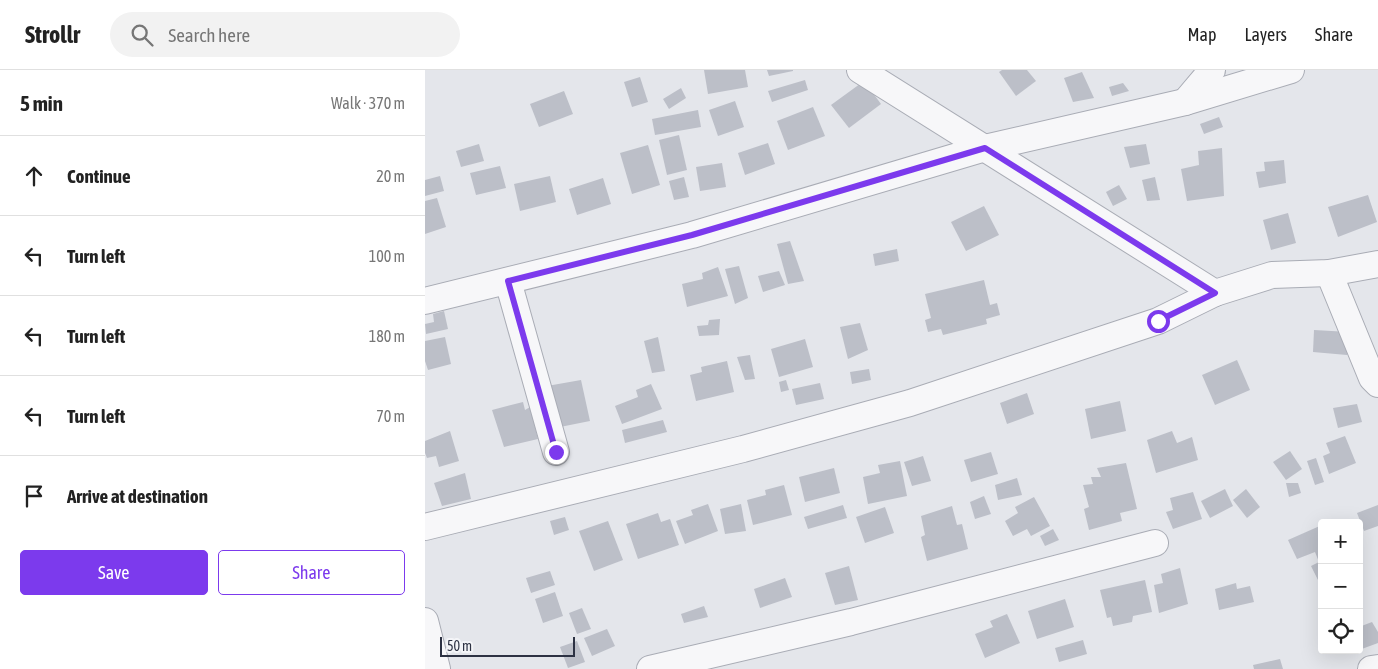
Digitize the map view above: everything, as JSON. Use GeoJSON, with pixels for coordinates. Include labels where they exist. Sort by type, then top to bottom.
{"type":"FeatureCollection","features":[{"type":"Feature","properties":{"kind":"street"},"geometry":{"type":"LineString","coordinates":[[860,70],[1215,293]]}},
{"type":"Feature","properties":{"kind":"street"},"geometry":{"type":"LineString","coordinates":[[1185,102],[1212,70]]}},
{"type":"Feature","properties":{"kind":"street"},"geometry":{"type":"LineString","coordinates":[[425,301],[692,235],[985,148],[1185,102],[1291,70]]}},
{"type":"Feature","properties":{"kind":"street"},"geometry":{"type":"LineString","coordinates":[[425,527],[743,449],[910,403],[1158,321],[1215,293],[1272,276],[1329,273],[1378,264]]}},
{"type":"Feature","properties":{"kind":"street"},"geometry":{"type":"LineString","coordinates":[[1329,273],[1372,378],[1378,384]]}},
{"type":"Feature","properties":{"kind":"street"},"geometry":{"type":"LineString","coordinates":[[508,281],[556,452]]}},
{"type":"Feature","properties":{"kind":"street"},"geometry":{"type":"LineString","coordinates":[[650,669],[851,622],[1155,543]]}},
{"type":"Feature","properties":{"kind":"street"},"geometry":{"type":"LineString","coordinates":[[425,621],[437,669]]}},
{"type":"Feature","properties":{"kind":"street"},"geometry":{"type":"LineString","coordinates":[[1371,669],[1378,668]]}},
{"type":"Feature","properties":{"kind":"building"},"geometry":{"type":"Polygon","coordinates":[[[704,70],[745,70],[748,87],[708,94],[704,70]]]}},
{"type":"Feature","properties":{"kind":"building"},"geometry":{"type":"Polygon","coordinates":[[[767,70],[793,70],[793,71],[769,76],[767,70]]]}},
{"type":"Feature","properties":{"kind":"building"},"geometry":{"type":"Polygon","coordinates":[[[1002,70],[1027,70],[1036,81],[1016,96],[999,72],[1002,70]]]}},
{"type":"Feature","properties":{"kind":"building"},"geometry":{"type":"Polygon","coordinates":[[[1082,72],[1094,98],[1073,102],[1064,78],[1082,72]]]}},
{"type":"Feature","properties":{"kind":"building"},"geometry":{"type":"Polygon","coordinates":[[[640,77],[648,102],[632,107],[624,82],[640,77]]]}},
{"type":"Feature","properties":{"kind":"building"},"geometry":{"type":"Polygon","coordinates":[[[805,80],[808,90],[772,102],[768,91],[805,80]]]}},
{"type":"Feature","properties":{"kind":"building"},"geometry":{"type":"Polygon","coordinates":[[[864,81],[881,104],[849,128],[831,105],[864,81]]]}},
{"type":"Feature","properties":{"kind":"building"},"geometry":{"type":"Polygon","coordinates":[[[1123,83],[1129,91],[1112,96],[1109,87],[1123,83]]]}},
{"type":"Feature","properties":{"kind":"building"},"geometry":{"type":"Polygon","coordinates":[[[681,88],[686,98],[669,109],[663,99],[681,88]]]}},
{"type":"Feature","properties":{"kind":"building"},"geometry":{"type":"Polygon","coordinates":[[[564,91],[573,114],[539,127],[530,104],[564,91]]]}},
{"type":"Feature","properties":{"kind":"building"},"geometry":{"type":"Polygon","coordinates":[[[735,101],[744,127],[718,136],[709,110],[735,101]]]}},
{"type":"Feature","properties":{"kind":"building"},"geometry":{"type":"Polygon","coordinates":[[[813,107],[825,136],[788,150],[777,121],[813,107]]]}},
{"type":"Feature","properties":{"kind":"building"},"geometry":{"type":"Polygon","coordinates":[[[698,110],[701,127],[655,135],[652,119],[698,110]]]}},
{"type":"Feature","properties":{"kind":"building"},"geometry":{"type":"Polygon","coordinates":[[[1219,117],[1223,127],[1204,134],[1200,124],[1219,117]]]}},
{"type":"Feature","properties":{"kind":"building"},"geometry":{"type":"Polygon","coordinates":[[[679,135],[687,170],[667,175],[659,140],[679,135]]]}},
{"type":"Feature","properties":{"kind":"building"},"geometry":{"type":"Polygon","coordinates":[[[768,143],[775,164],[745,175],[738,153],[768,143]]]}},
{"type":"Feature","properties":{"kind":"building"},"geometry":{"type":"Polygon","coordinates":[[[479,144],[484,161],[461,167],[456,151],[479,144]]]}},
{"type":"Feature","properties":{"kind":"building"},"geometry":{"type":"Polygon","coordinates":[[[1146,144],[1150,164],[1130,168],[1124,147],[1146,144]]]}},
{"type":"Feature","properties":{"kind":"building"},"geometry":{"type":"Polygon","coordinates":[[[648,145],[660,185],[632,194],[620,153],[648,145]]]}},
{"type":"Feature","properties":{"kind":"building"},"geometry":{"type":"Polygon","coordinates":[[[1222,148],[1224,196],[1187,201],[1181,169],[1199,165],[1198,151],[1222,148]]]}},
{"type":"Feature","properties":{"kind":"building"},"geometry":{"type":"Polygon","coordinates":[[[1284,160],[1286,183],[1259,188],[1256,172],[1265,171],[1264,162],[1284,160]]]}},
{"type":"Feature","properties":{"kind":"building"},"geometry":{"type":"Polygon","coordinates":[[[722,163],[726,187],[700,191],[696,167],[722,163]]]}},
{"type":"Feature","properties":{"kind":"building"},"geometry":{"type":"Polygon","coordinates":[[[500,166],[506,188],[476,195],[470,173],[500,166]]]}},
{"type":"Feature","properties":{"kind":"building"},"geometry":{"type":"Polygon","coordinates":[[[440,176],[444,191],[425,196],[425,180],[440,176]]]}},
{"type":"Feature","properties":{"kind":"building"},"geometry":{"type":"Polygon","coordinates":[[[550,176],[556,202],[520,211],[514,184],[550,176]]]}},
{"type":"Feature","properties":{"kind":"building"},"geometry":{"type":"Polygon","coordinates":[[[684,177],[689,197],[674,200],[669,181],[684,177]]]}},
{"type":"Feature","properties":{"kind":"building"},"geometry":{"type":"Polygon","coordinates":[[[1155,177],[1160,200],[1147,201],[1142,180],[1155,177]]]}},
{"type":"Feature","properties":{"kind":"building"},"geometry":{"type":"Polygon","coordinates":[[[603,178],[611,204],[577,215],[569,189],[603,178]]]}},
{"type":"Feature","properties":{"kind":"building"},"geometry":{"type":"Polygon","coordinates":[[[1119,185],[1127,199],[1113,206],[1106,192],[1119,185]]]}},
{"type":"Feature","properties":{"kind":"building"},"geometry":{"type":"Polygon","coordinates":[[[1368,195],[1377,222],[1338,237],[1328,207],[1368,195]]]}},
{"type":"Feature","properties":{"kind":"building"},"geometry":{"type":"Polygon","coordinates":[[[437,198],[446,227],[425,234],[425,201],[437,198]]]}},
{"type":"Feature","properties":{"kind":"building"},"geometry":{"type":"Polygon","coordinates":[[[984,206],[999,235],[966,251],[951,222],[984,206]]]}},
{"type":"Feature","properties":{"kind":"building"},"geometry":{"type":"Polygon","coordinates":[[[1288,213],[1296,243],[1271,250],[1263,220],[1288,213]]]}},
{"type":"Feature","properties":{"kind":"building"},"geometry":{"type":"Polygon","coordinates":[[[790,241],[804,281],[788,284],[777,244],[790,241]]]}},
{"type":"Feature","properties":{"kind":"building"},"geometry":{"type":"Polygon","coordinates":[[[897,249],[899,261],[875,266],[873,254],[897,249]]]}},
{"type":"Feature","properties":{"kind":"building"},"geometry":{"type":"Polygon","coordinates":[[[739,266],[748,298],[735,304],[725,269],[739,266]]]}},
{"type":"Feature","properties":{"kind":"building"},"geometry":{"type":"Polygon","coordinates":[[[718,267],[728,296],[687,307],[682,284],[703,279],[702,273],[718,267]]]}},
{"type":"Feature","properties":{"kind":"building"},"geometry":{"type":"Polygon","coordinates":[[[779,271],[785,285],[763,292],[758,276],[779,271]]]}},
{"type":"Feature","properties":{"kind":"building"},"geometry":{"type":"Polygon","coordinates":[[[984,280],[990,305],[997,303],[1000,315],[986,319],[987,324],[943,335],[941,329],[928,332],[925,320],[931,318],[925,294],[984,280]]]}},
{"type":"Feature","properties":{"kind":"building"},"geometry":{"type":"Polygon","coordinates":[[[444,311],[448,329],[426,334],[425,324],[434,322],[433,314],[444,311]]]}},
{"type":"Feature","properties":{"kind":"building"},"geometry":{"type":"Polygon","coordinates":[[[720,319],[719,335],[699,336],[697,326],[708,325],[709,320],[720,319]]]}},
{"type":"Feature","properties":{"kind":"building"},"geometry":{"type":"Polygon","coordinates":[[[860,323],[868,350],[848,359],[840,327],[860,323]]]}},
{"type":"Feature","properties":{"kind":"building"},"geometry":{"type":"Polygon","coordinates":[[[1314,330],[1349,332],[1347,355],[1313,352],[1314,330]]]}},
{"type":"Feature","properties":{"kind":"building"},"geometry":{"type":"Polygon","coordinates":[[[445,337],[451,364],[428,370],[425,361],[425,341],[445,337]]]}},
{"type":"Feature","properties":{"kind":"building"},"geometry":{"type":"Polygon","coordinates":[[[658,337],[665,371],[652,373],[644,341],[658,337]]]}},
{"type":"Feature","properties":{"kind":"building"},"geometry":{"type":"Polygon","coordinates":[[[805,339],[813,367],[779,377],[771,349],[805,339]]]}},
{"type":"Feature","properties":{"kind":"building"},"geometry":{"type":"Polygon","coordinates":[[[750,355],[755,379],[745,380],[737,357],[750,355]]]}},
{"type":"Feature","properties":{"kind":"building"},"geometry":{"type":"Polygon","coordinates":[[[1237,360],[1250,390],[1215,405],[1202,375],[1237,360]]]}},
{"type":"Feature","properties":{"kind":"building"},"geometry":{"type":"Polygon","coordinates":[[[727,361],[734,392],[696,401],[690,375],[702,372],[701,367],[727,361]]]}},
{"type":"Feature","properties":{"kind":"building"},"geometry":{"type":"Polygon","coordinates":[[[869,369],[871,380],[852,384],[850,372],[869,369]]]}},
{"type":"Feature","properties":{"kind":"building"},"geometry":{"type":"Polygon","coordinates":[[[581,380],[590,421],[555,428],[547,386],[581,380]]]}},
{"type":"Feature","properties":{"kind":"building"},"geometry":{"type":"Polygon","coordinates":[[[786,380],[789,390],[781,392],[779,382],[786,380]]]}},
{"type":"Feature","properties":{"kind":"building"},"geometry":{"type":"Polygon","coordinates":[[[820,383],[824,399],[796,405],[792,389],[820,383]]]}},
{"type":"Feature","properties":{"kind":"building"},"geometry":{"type":"Polygon","coordinates":[[[651,384],[662,409],[622,424],[615,406],[638,397],[636,390],[651,384]]]}},
{"type":"Feature","properties":{"kind":"building"},"geometry":{"type":"Polygon","coordinates":[[[1027,393],[1034,414],[1007,424],[1000,403],[1027,393]]]}},
{"type":"Feature","properties":{"kind":"building"},"geometry":{"type":"Polygon","coordinates":[[[1120,401],[1126,431],[1091,439],[1085,409],[1120,401]]]}},
{"type":"Feature","properties":{"kind":"building"},"geometry":{"type":"Polygon","coordinates":[[[523,402],[525,410],[530,407],[538,439],[504,447],[492,410],[523,402]]]}},
{"type":"Feature","properties":{"kind":"building"},"geometry":{"type":"Polygon","coordinates":[[[1357,404],[1362,422],[1338,428],[1333,408],[1357,404]]]}},
{"type":"Feature","properties":{"kind":"building"},"geometry":{"type":"Polygon","coordinates":[[[663,420],[667,432],[625,443],[622,430],[663,420]]]}},
{"type":"Feature","properties":{"kind":"building"},"geometry":{"type":"Polygon","coordinates":[[[450,431],[459,461],[439,467],[436,456],[427,458],[425,441],[450,431]]]}},
{"type":"Feature","properties":{"kind":"building"},"geometry":{"type":"Polygon","coordinates":[[[1172,431],[1177,443],[1192,437],[1198,460],[1156,473],[1147,440],[1172,431]]]}},
{"type":"Feature","properties":{"kind":"building"},"geometry":{"type":"Polygon","coordinates":[[[1345,436],[1356,463],[1329,474],[1323,456],[1330,453],[1326,443],[1345,436]]]}},
{"type":"Feature","properties":{"kind":"building"},"geometry":{"type":"Polygon","coordinates":[[[1290,451],[1302,469],[1286,480],[1273,462],[1290,451]]]}},
{"type":"Feature","properties":{"kind":"building"},"geometry":{"type":"Polygon","coordinates":[[[991,452],[998,474],[971,482],[964,460],[991,452]]]}},
{"type":"Feature","properties":{"kind":"building"},"geometry":{"type":"Polygon","coordinates":[[[923,456],[931,481],[912,486],[904,462],[923,456]]]}},
{"type":"Feature","properties":{"kind":"building"},"geometry":{"type":"Polygon","coordinates":[[[1316,458],[1324,482],[1315,485],[1307,461],[1316,458]]]}},
{"type":"Feature","properties":{"kind":"building"},"geometry":{"type":"Polygon","coordinates":[[[900,461],[907,496],[868,504],[863,477],[880,473],[878,465],[900,461]]]}},
{"type":"Feature","properties":{"kind":"building"},"geometry":{"type":"Polygon","coordinates":[[[1126,463],[1137,509],[1120,513],[1122,521],[1089,530],[1084,509],[1089,507],[1083,485],[1093,484],[1091,477],[1101,477],[1097,468],[1126,463]]]}},
{"type":"Feature","properties":{"kind":"building"},"geometry":{"type":"Polygon","coordinates":[[[834,468],[840,493],[805,502],[799,477],[834,468]]]}},
{"type":"Feature","properties":{"kind":"building"},"geometry":{"type":"Polygon","coordinates":[[[465,473],[471,499],[442,506],[434,483],[465,473]]]}},
{"type":"Feature","properties":{"kind":"building"},"geometry":{"type":"Polygon","coordinates":[[[1017,478],[1022,495],[998,500],[995,485],[1017,478]]]}},
{"type":"Feature","properties":{"kind":"building"},"geometry":{"type":"Polygon","coordinates":[[[1286,483],[1298,483],[1301,493],[1289,497],[1286,483]]]}},
{"type":"Feature","properties":{"kind":"building"},"geometry":{"type":"Polygon","coordinates":[[[784,485],[792,515],[753,525],[747,500],[766,495],[765,490],[784,485]]]}},
{"type":"Feature","properties":{"kind":"building"},"geometry":{"type":"Polygon","coordinates":[[[1225,489],[1233,506],[1210,518],[1201,501],[1225,489]]]}},
{"type":"Feature","properties":{"kind":"building"},"geometry":{"type":"Polygon","coordinates":[[[1246,489],[1260,507],[1247,518],[1233,500],[1246,489]]]}},
{"type":"Feature","properties":{"kind":"building"},"geometry":{"type":"Polygon","coordinates":[[[1193,492],[1202,519],[1173,529],[1166,512],[1173,510],[1170,498],[1193,492]]]}},
{"type":"Feature","properties":{"kind":"building"},"geometry":{"type":"Polygon","coordinates":[[[984,496],[991,514],[975,519],[970,502],[984,496]]]}},
{"type":"Feature","properties":{"kind":"building"},"geometry":{"type":"Polygon","coordinates":[[[1034,497],[1050,526],[1031,536],[1027,529],[1013,536],[1005,521],[1018,513],[1015,507],[1034,497]]]}},
{"type":"Feature","properties":{"kind":"building"},"geometry":{"type":"Polygon","coordinates":[[[708,504],[718,531],[685,544],[676,521],[693,515],[691,510],[708,504]]]}},
{"type":"Feature","properties":{"kind":"building"},"geometry":{"type":"Polygon","coordinates":[[[741,504],[746,531],[725,534],[720,509],[741,504]]]}},
{"type":"Feature","properties":{"kind":"building"},"geometry":{"type":"Polygon","coordinates":[[[843,505],[847,518],[808,529],[804,517],[843,505]]]}},
{"type":"Feature","properties":{"kind":"building"},"geometry":{"type":"Polygon","coordinates":[[[1378,505],[1378,526],[1364,531],[1363,519],[1359,519],[1357,513],[1378,505]]]}},
{"type":"Feature","properties":{"kind":"building"},"geometry":{"type":"Polygon","coordinates":[[[952,506],[957,525],[962,524],[968,549],[927,561],[921,537],[925,535],[921,516],[952,506]]]}},
{"type":"Feature","properties":{"kind":"building"},"geometry":{"type":"Polygon","coordinates":[[[885,507],[894,533],[865,543],[856,517],[885,507]]]}},
{"type":"Feature","properties":{"kind":"building"},"geometry":{"type":"Polygon","coordinates":[[[658,513],[661,522],[670,519],[679,545],[638,559],[626,524],[658,513]]]}},
{"type":"Feature","properties":{"kind":"building"},"geometry":{"type":"Polygon","coordinates":[[[565,517],[569,530],[554,535],[550,521],[565,517]]]}},
{"type":"Feature","properties":{"kind":"building"},"geometry":{"type":"Polygon","coordinates":[[[608,521],[623,560],[594,571],[579,531],[608,521]]]}},
{"type":"Feature","properties":{"kind":"building"},"geometry":{"type":"Polygon","coordinates":[[[1318,527],[1318,560],[1315,552],[1297,559],[1288,540],[1318,527]]]}},
{"type":"Feature","properties":{"kind":"building"},"geometry":{"type":"Polygon","coordinates":[[[1053,529],[1059,540],[1045,546],[1040,536],[1053,529]]]}},
{"type":"Feature","properties":{"kind":"building"},"geometry":{"type":"Polygon","coordinates":[[[1318,562],[1318,580],[1311,566],[1318,562]]]}},
{"type":"Feature","properties":{"kind":"building"},"geometry":{"type":"Polygon","coordinates":[[[849,566],[858,600],[835,605],[825,573],[849,566]]]}},
{"type":"Feature","properties":{"kind":"building"},"geometry":{"type":"Polygon","coordinates":[[[1180,568],[1188,604],[1159,613],[1154,585],[1163,583],[1161,574],[1180,568]]]}},
{"type":"Feature","properties":{"kind":"building"},"geometry":{"type":"Polygon","coordinates":[[[550,571],[555,585],[531,593],[526,578],[550,571]]]}},
{"type":"Feature","properties":{"kind":"building"},"geometry":{"type":"Polygon","coordinates":[[[785,578],[792,597],[760,608],[754,589],[785,578]]]}},
{"type":"Feature","properties":{"kind":"building"},"geometry":{"type":"Polygon","coordinates":[[[1145,580],[1152,612],[1133,616],[1132,622],[1113,626],[1111,617],[1107,618],[1100,590],[1145,580]]]}},
{"type":"Feature","properties":{"kind":"building"},"geometry":{"type":"Polygon","coordinates":[[[1236,583],[1237,589],[1250,586],[1254,602],[1219,610],[1215,589],[1236,583]]]}},
{"type":"Feature","properties":{"kind":"building"},"geometry":{"type":"Polygon","coordinates":[[[555,592],[563,616],[543,623],[535,599],[555,592]]]}},
{"type":"Feature","properties":{"kind":"building"},"geometry":{"type":"Polygon","coordinates":[[[1065,599],[1074,627],[1037,639],[1028,611],[1065,599]]]}},
{"type":"Feature","properties":{"kind":"building"},"geometry":{"type":"Polygon","coordinates":[[[704,606],[708,617],[684,623],[681,614],[704,606]]]}},
{"type":"Feature","properties":{"kind":"building"},"geometry":{"type":"Polygon","coordinates":[[[582,608],[591,629],[577,634],[569,613],[582,608]]]}},
{"type":"Feature","properties":{"kind":"building"},"geometry":{"type":"Polygon","coordinates":[[[1007,614],[1020,643],[985,658],[975,634],[993,627],[990,621],[1007,614]]]}},
{"type":"Feature","properties":{"kind":"building"},"geometry":{"type":"Polygon","coordinates":[[[1372,622],[1378,632],[1378,643],[1363,649],[1363,625],[1372,622]]]}},
{"type":"Feature","properties":{"kind":"building"},"geometry":{"type":"Polygon","coordinates":[[[607,629],[615,646],[592,656],[584,638],[607,629]]]}},
{"type":"Feature","properties":{"kind":"building"},"geometry":{"type":"Polygon","coordinates":[[[1083,640],[1087,654],[1059,662],[1055,648],[1083,640]]]}},
{"type":"Feature","properties":{"kind":"building"},"geometry":{"type":"Polygon","coordinates":[[[577,641],[585,662],[568,668],[560,647],[577,641]]]}},
{"type":"Feature","properties":{"kind":"building"},"geometry":{"type":"Polygon","coordinates":[[[1280,659],[1283,669],[1254,669],[1253,665],[1280,659]]]}},
{"type":"Feature","properties":{"kind":"route"},"geometry":{"type":"LineString","coordinates":[[556,452],[508,281],[692,235],[985,148],[1215,293],[1158,321]]}}]}
